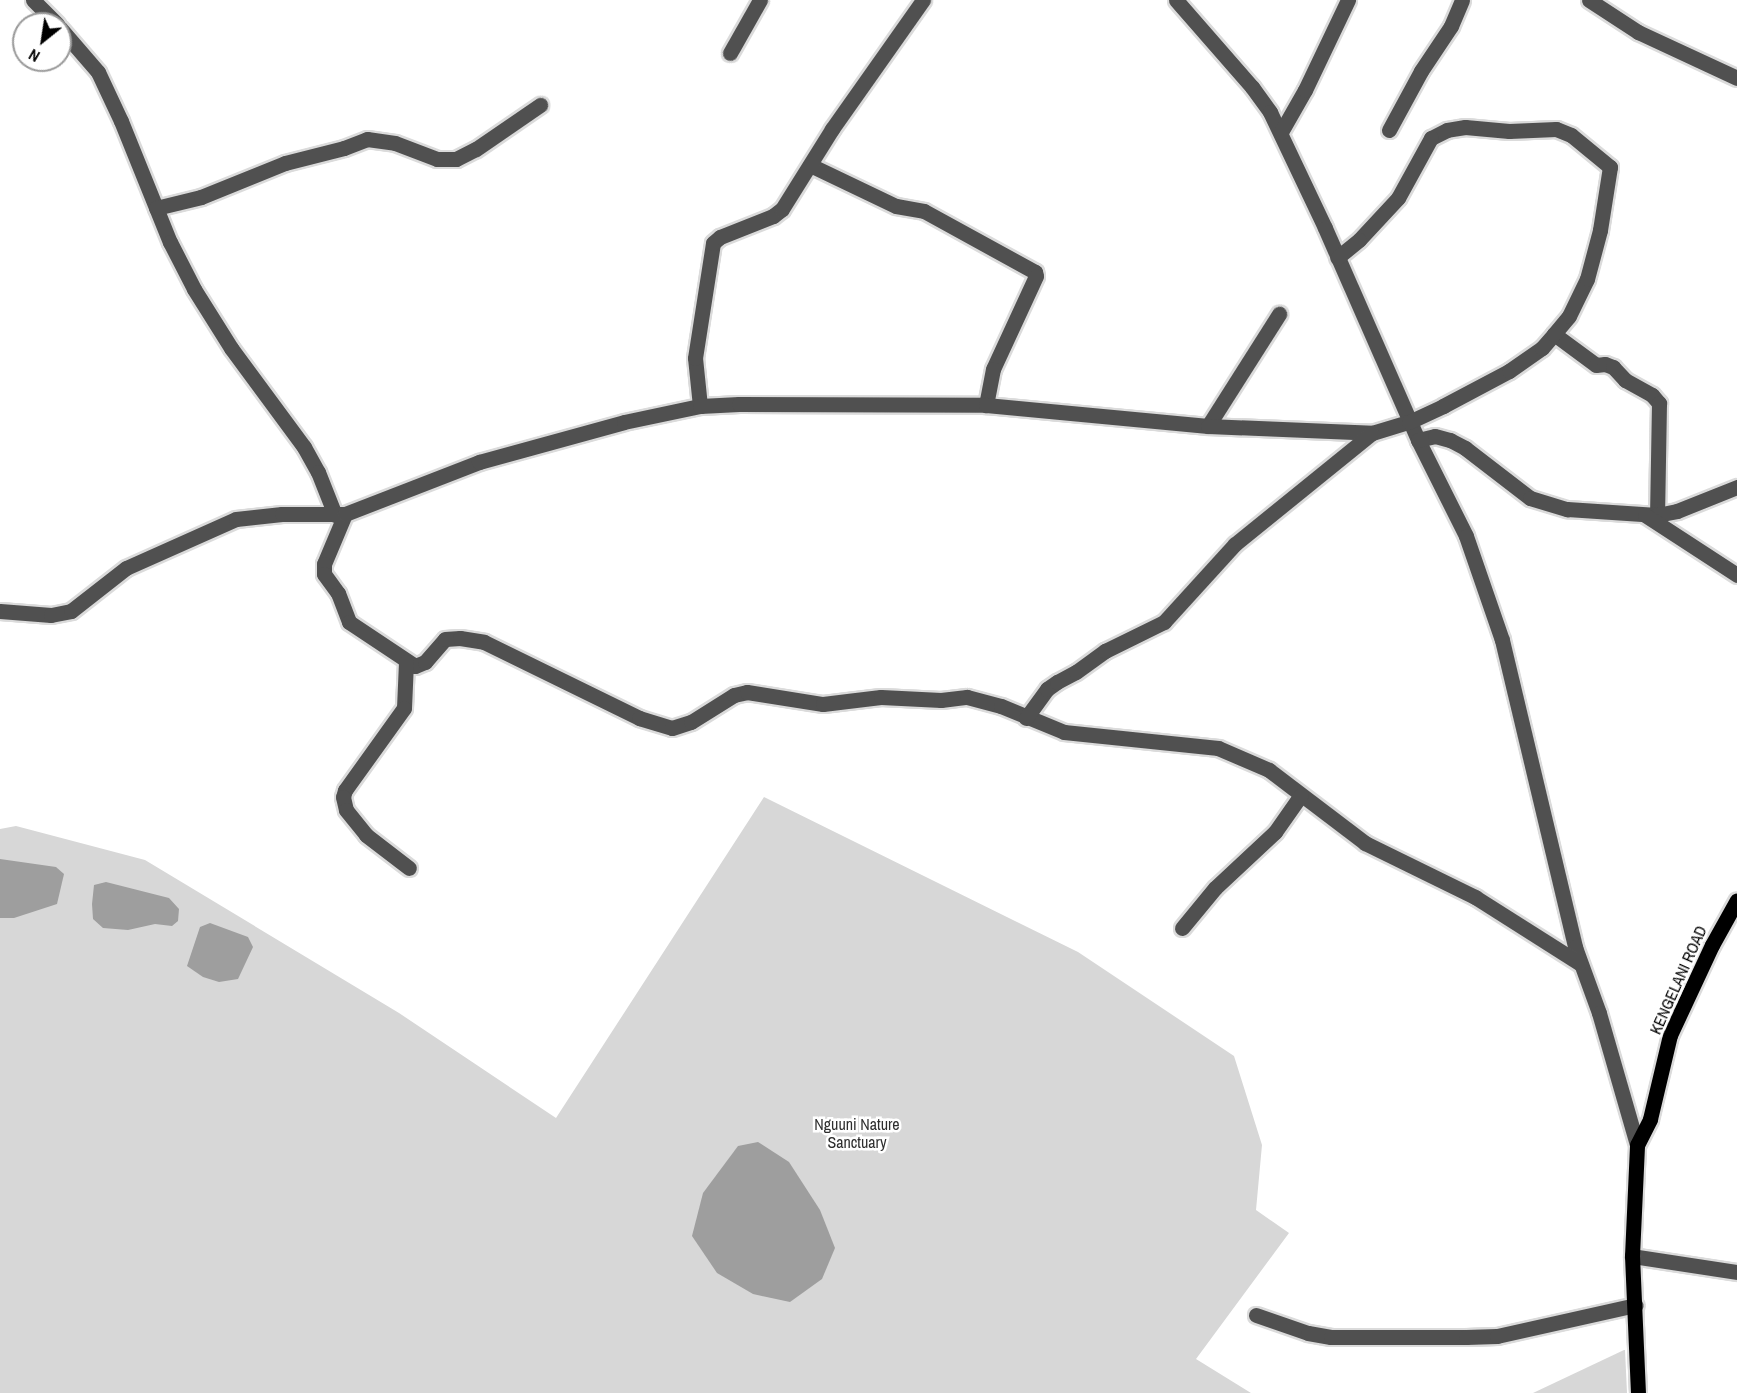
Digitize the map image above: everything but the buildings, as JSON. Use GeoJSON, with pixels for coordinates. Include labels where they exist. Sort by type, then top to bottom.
{"type":"FeatureCollection","features":[{"type":"Feature","properties":{"kind":"main road","name":"KENGELANI ROAD"},"geometry":{"type":"LineString","coordinates":[[1637,1144],[1650,1119],[1670,1035],[1712,945],[1737,900]]}},
{"type":"Feature","properties":{"kind":"main road"},"geometry":{"type":"LineString","coordinates":[[1637,1144],[1632,1256],[1636,1305],[1638,1393]]}},
{"type":"Feature","properties":{"kind":"street"},"geometry":{"type":"LineString","coordinates":[[33,0],[45,12]]}},
{"type":"Feature","properties":{"kind":"street"},"geometry":{"type":"LineString","coordinates":[[730,53],[760,0]]}},
{"type":"Feature","properties":{"kind":"street"},"geometry":{"type":"LineString","coordinates":[[700,406],[695,358],[713,243],[730,232],[773,216],[782,209],[856,93],[922,0]]}},
{"type":"Feature","properties":{"kind":"street"},"geometry":{"type":"LineString","coordinates":[[1176,0],[1252,87],[1281,132],[1409,422],[1466,536],[1502,640],[1579,963],[1599,1013],[1637,1144]]}},
{"type":"Feature","properties":{"kind":"street"},"geometry":{"type":"LineString","coordinates":[[1281,132],[1305,90],[1348,0]]}},
{"type":"Feature","properties":{"kind":"street"},"geometry":{"type":"LineString","coordinates":[[1389,130],[1421,71],[1451,26],[1462,0]]}},
{"type":"Feature","properties":{"kind":"street"},"geometry":{"type":"LineString","coordinates":[[1589,0],[1638,32],[1737,78]]}},
{"type":"Feature","properties":{"kind":"street"},"geometry":{"type":"LineString","coordinates":[[72,42],[98,72],[122,121],[170,242],[208,313],[304,447],[340,515],[324,564],[324,574],[340,597],[349,622],[406,662],[420,665],[445,639],[460,638],[484,642],[639,718],[672,728],[691,722],[734,695],[747,692],[823,704],[881,697],[941,700],[967,697],[983,700],[1026,718],[1083,735],[1134,737],[1218,748],[1263,767],[1365,843],[1475,897],[1579,963]]}},
{"type":"Feature","properties":{"kind":"street"},"geometry":{"type":"LineString","coordinates":[[156,208],[201,197],[285,163],[344,148],[367,139],[394,143],[437,159],[456,159],[476,149],[540,105]]}},
{"type":"Feature","properties":{"kind":"street"},"geometry":{"type":"LineString","coordinates":[[0,611],[51,615],[71,611],[126,568],[236,519],[282,514],[340,515],[479,462],[624,422],[700,406],[739,404],[986,405],[1208,426],[1372,433],[1409,422],[1509,371],[1542,348],[1569,316],[1587,279],[1600,230],[1610,171],[1607,164],[1564,131],[1545,127],[1509,131],[1465,127],[1434,135],[1398,198],[1359,240],[1337,258]]}},
{"type":"Feature","properties":{"kind":"street"},"geometry":{"type":"LineString","coordinates":[[810,165],[896,206],[924,212],[1035,272],[1036,276],[993,369],[986,405]]}},
{"type":"Feature","properties":{"kind":"street"},"geometry":{"type":"LineString","coordinates":[[1208,426],[1279,314]]}},
{"type":"Feature","properties":{"kind":"street"},"geometry":{"type":"LineString","coordinates":[[1554,334],[1582,357],[1596,365],[1611,365],[1625,380],[1657,399],[1661,411],[1651,515]]}},
{"type":"Feature","properties":{"kind":"street"},"geometry":{"type":"LineString","coordinates":[[1026,718],[1047,689],[1057,682],[1076,672],[1105,651],[1164,622],[1235,544],[1372,433]]}},
{"type":"Feature","properties":{"kind":"street"},"geometry":{"type":"LineString","coordinates":[[1418,440],[1435,436],[1466,448],[1517,490],[1544,504],[1567,509],[1651,515],[1677,511],[1737,487]]}},
{"type":"Feature","properties":{"kind":"street"},"geometry":{"type":"LineString","coordinates":[[1651,515],[1737,574]]}},
{"type":"Feature","properties":{"kind":"street"},"geometry":{"type":"LineString","coordinates":[[406,662],[404,708],[345,790],[343,797],[346,810],[366,835],[409,868]]}},
{"type":"Feature","properties":{"kind":"street"},"geometry":{"type":"LineString","coordinates":[[1182,928],[1215,888],[1275,832],[1301,795]]}},
{"type":"Feature","properties":{"kind":"street"},"geometry":{"type":"LineString","coordinates":[[1632,1256],[1737,1272]]}},
{"type":"Feature","properties":{"kind":"street"},"geometry":{"type":"LineString","coordinates":[[1256,1315],[1308,1333],[1331,1337],[1466,1337],[1497,1336],[1636,1305]]}},
{"type":"Feature","properties":{"kind":"green space","name":"Nguuni Nature Sanctuary"},"geometry":{"type":"Polygon","coordinates":[[[764,797],[1078,952],[1234,1056],[1262,1145],[1256,1210],[1289,1233],[1196,1359],[1251,1393],[0,1393],[0,829],[16,826],[145,860],[399,1013],[556,1118],[764,797]]]}},
{"type":"Feature","properties":{"kind":"green space"},"geometry":{"type":"Polygon","coordinates":[[[1624,1350],[1627,1393],[1533,1393],[1624,1350]]]}},
{"type":"Feature","properties":{"kind":"shaded area"},"geometry":{"type":"Polygon","coordinates":[[[0,859],[56,867],[64,874],[57,904],[14,918],[0,918],[0,859]]]}},
{"type":"Feature","properties":{"kind":"shaded area"},"geometry":{"type":"Polygon","coordinates":[[[106,882],[169,898],[179,909],[178,921],[172,926],[155,924],[128,930],[103,928],[93,919],[92,904],[94,885],[106,882]]]}},
{"type":"Feature","properties":{"kind":"shaded area"},"geometry":{"type":"Polygon","coordinates":[[[210,923],[248,937],[253,947],[238,979],[219,982],[203,977],[187,966],[200,927],[210,923]]]}},
{"type":"Feature","properties":{"kind":"shaded area"},"geometry":{"type":"Polygon","coordinates":[[[758,1142],[789,1162],[820,1210],[835,1248],[822,1279],[790,1302],[753,1294],[717,1273],[692,1236],[703,1193],[738,1146],[758,1142]]]}}]}
